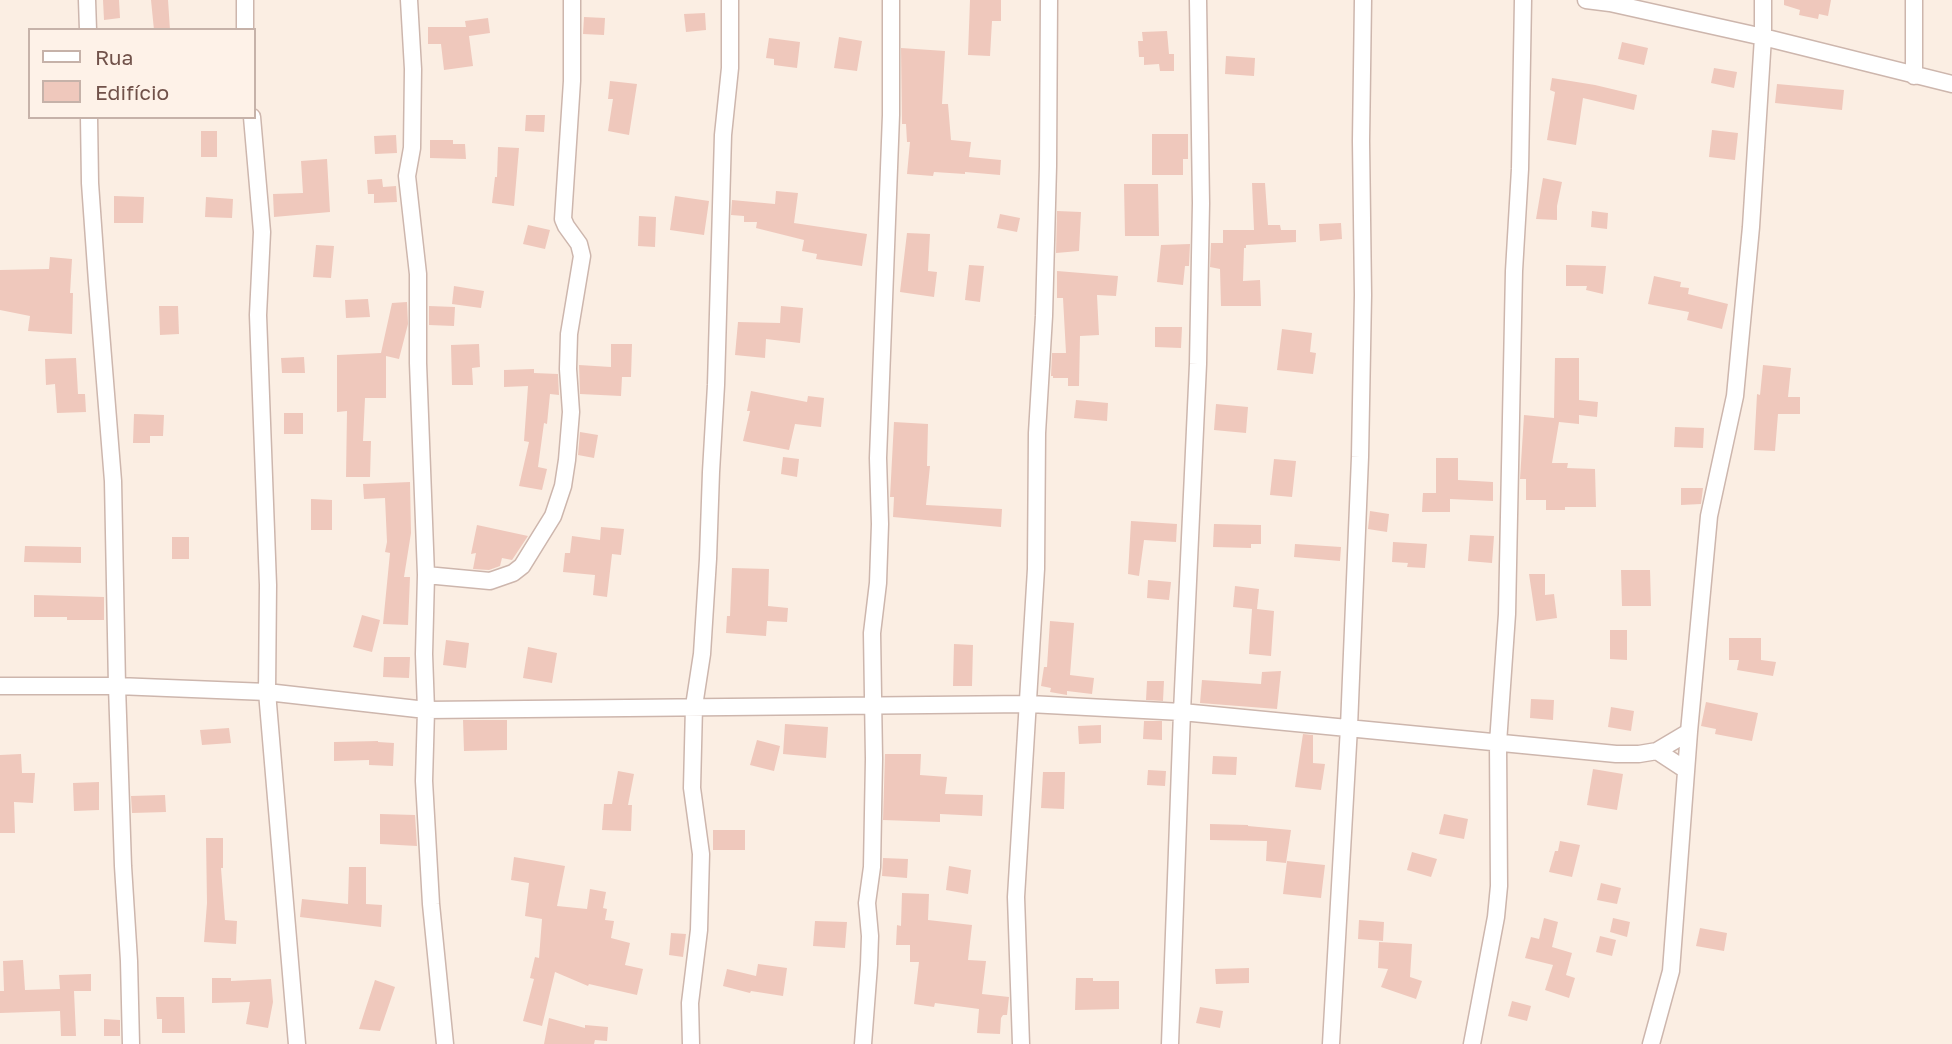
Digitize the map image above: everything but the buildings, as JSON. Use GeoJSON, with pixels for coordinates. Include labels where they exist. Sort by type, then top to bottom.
{"type":"FeatureCollection","features":[{"type":"Feature","properties":{"kind":"street"},"geometry":{"type":"LineString","coordinates":[[87,0],[88,28]]}},
{"type":"Feature","properties":{"kind":"street"},"geometry":{"type":"LineString","coordinates":[[245,0],[245,28]]}},
{"type":"Feature","properties":{"kind":"street"},"geometry":{"type":"LineString","coordinates":[[409,0],[413,69],[412,148],[407,176],[418,274],[418,363],[426,575],[425,795],[431,904],[445,1044]]}},
{"type":"Feature","properties":{"kind":"street"},"geometry":{"type":"LineString","coordinates":[[426,575],[490,581],[513,573],[522,566],[552,516],[563,486],[571,412],[569,334],[582,256],[579,244],[563,219],[572,81],[572,0]]}},
{"type":"Feature","properties":{"kind":"street"},"geometry":{"type":"LineString","coordinates":[[691,1044],[691,1003],[699,930],[701,854],[692,788],[694,706],[702,654],[708,559],[716,385],[721,170],[730,68],[730,0]]}},
{"type":"Feature","properties":{"kind":"street"},"geometry":{"type":"LineString","coordinates":[[863,1044],[870,936],[867,903],[872,867],[872,633],[878,583],[880,524],[878,458],[891,115],[891,0]]}},
{"type":"Feature","properties":{"kind":"street"},"geometry":{"type":"LineString","coordinates":[[1021,1044],[1016,897],[1036,569],[1037,433],[1044,316],[1050,88],[1049,0]]}},
{"type":"Feature","properties":{"kind":"street"},"geometry":{"type":"LineString","coordinates":[[1170,1044],[1199,337],[1201,203],[1198,0]]}},
{"type":"Feature","properties":{"kind":"street"},"geometry":{"type":"LineString","coordinates":[[1331,1044],[1349,727],[1360,430],[1363,0]]}},
{"type":"Feature","properties":{"kind":"street"},"geometry":{"type":"LineString","coordinates":[[1472,1044],[1496,917],[1499,886],[1498,743],[1507,614],[1523,0]]}},
{"type":"Feature","properties":{"kind":"street"},"geometry":{"type":"LineString","coordinates":[[1586,0],[1610,2],[1763,37],[1952,84]]}},
{"type":"Feature","properties":{"kind":"street"},"geometry":{"type":"LineString","coordinates":[[1651,1044],[1671,971],[1709,516],[1735,397],[1751,227],[1763,37],[1762,0]]}},
{"type":"Feature","properties":{"kind":"street"},"geometry":{"type":"LineString","coordinates":[[1914,0],[1914,76]]}},
{"type":"Feature","properties":{"kind":"street"},"geometry":{"type":"LineString","coordinates":[[89,119],[90,183],[113,481],[117,686],[131,1044]]}},
{"type":"Feature","properties":{"kind":"street"},"geometry":{"type":"LineString","coordinates":[[252,119],[262,232],[258,315],[268,585],[267,692],[298,1044]]}},
{"type":"Feature","properties":{"kind":"street"},"geometry":{"type":"LineString","coordinates":[[0,686],[117,686],[267,692],[426,710],[1029,704],[1182,712],[1616,754],[1657,751],[1689,732]]}},
{"type":"Feature","properties":{"kind":"street"},"geometry":{"type":"LineString","coordinates":[[1657,751],[1686,770]]}}]}
